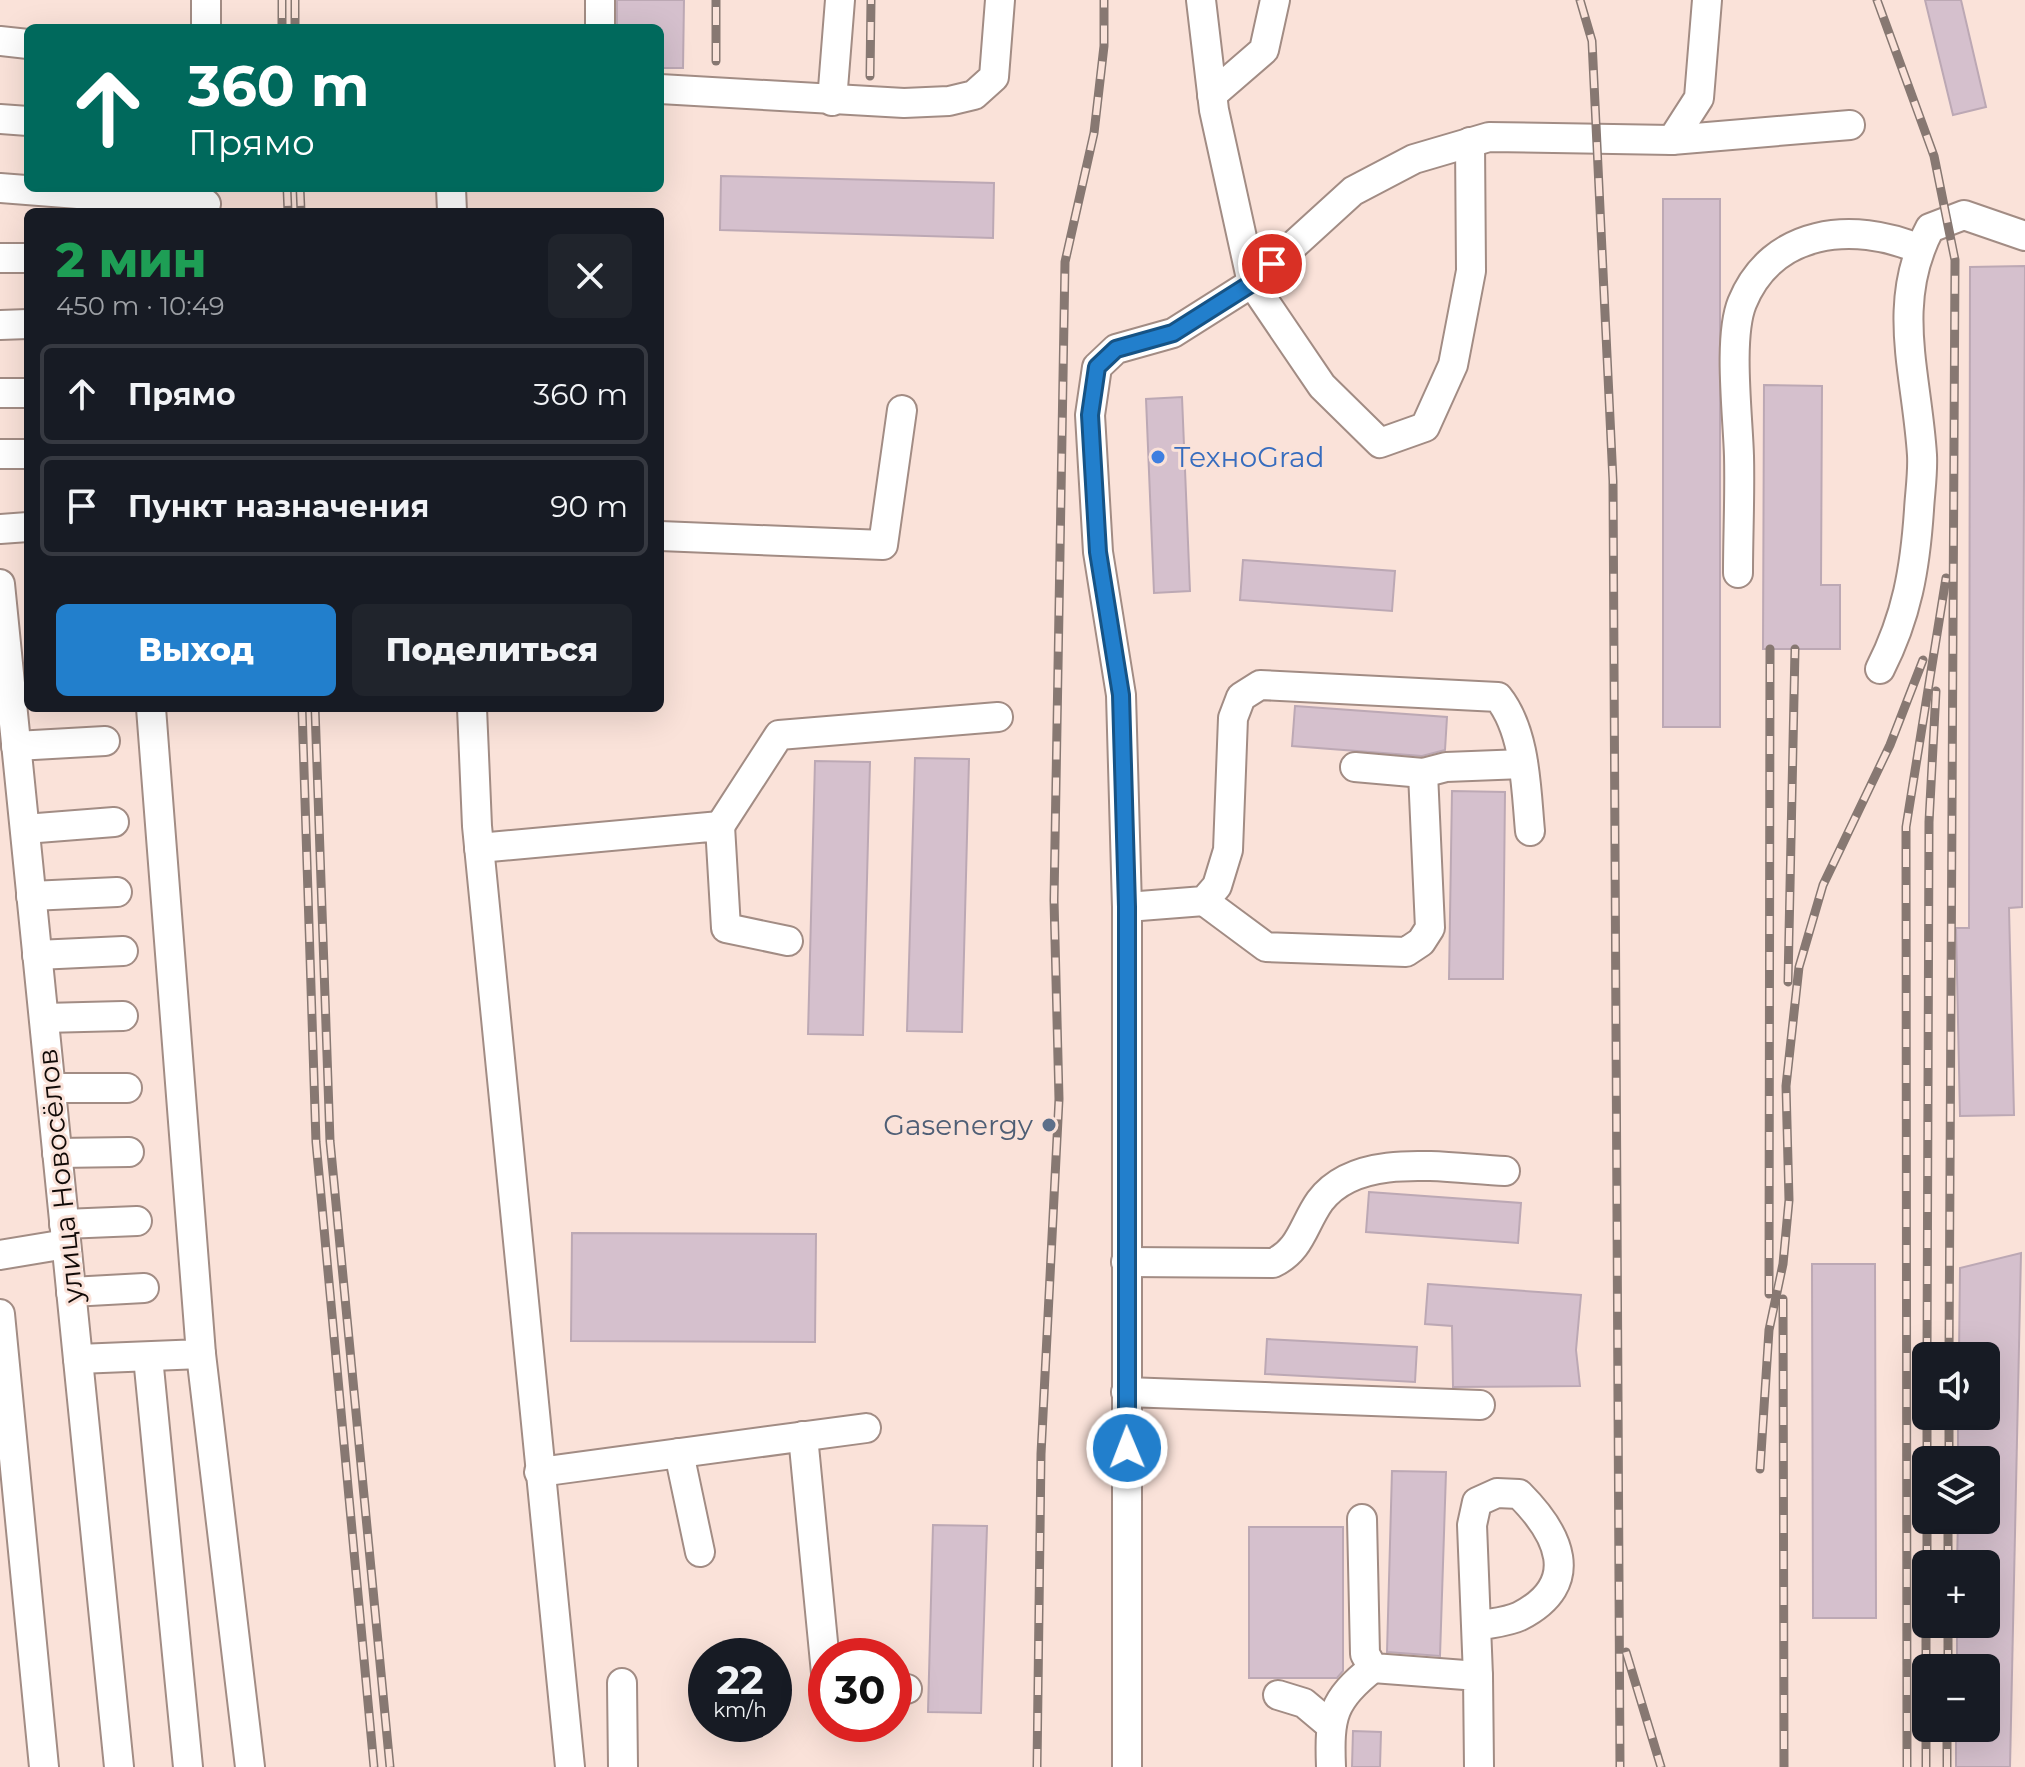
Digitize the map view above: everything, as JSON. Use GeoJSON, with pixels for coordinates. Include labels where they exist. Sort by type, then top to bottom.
{"type":"FeatureCollection","features":[{"type":"Feature","properties":{"kind":"street"},"geometry":{"type":"LineString","coordinates":[[206,0],[206,24]]}},
{"type":"Feature","properties":{"kind":"street"},"geometry":{"type":"LineString","coordinates":[[600,0],[600,24]]}},
{"type":"Feature","properties":{"kind":"street"},"geometry":{"type":"LineString","coordinates":[[832,101],[840,0]]}},
{"type":"Feature","properties":{"kind":"street"},"geometry":{"type":"LineString","coordinates":[[664,89],[904,103],[949,101],[974,95],[994,77],[1000,0]]}},
{"type":"Feature","properties":{"kind":"street"},"geometry":{"type":"LineString","coordinates":[[1201,0],[1212,95],[1252,283],[1322,386],[1380,443],[1425,427],[1453,365],[1471,271],[1470,142]]}},
{"type":"Feature","properties":{"kind":"street"},"geometry":{"type":"LineString","coordinates":[[1212,95],[1264,50],[1276,9],[1275,0]]}},
{"type":"Feature","properties":{"kind":"street"},"geometry":{"type":"LineString","coordinates":[[1672,140],[1699,98],[1707,0]]}},
{"type":"Feature","properties":{"kind":"street"},"geometry":{"type":"LineString","coordinates":[[0,41],[24,44]]}},
{"type":"Feature","properties":{"kind":"street"},"geometry":{"type":"LineString","coordinates":[[0,119],[24,121]]}},
{"type":"Feature","properties":{"kind":"street"},"geometry":{"type":"LineString","coordinates":[[1127,1767],[1127,907],[1121,695],[1098,552],[1090,415],[1097,367],[1116,349],[1173,333],[1252,283],[1353,191],[1414,159],[1489,137],[1672,140],[1850,125]]}},
{"type":"Feature","properties":{"kind":"street"},"geometry":{"type":"LineString","coordinates":[[0,188],[24,190]]}},
{"type":"Feature","properties":{"kind":"street"},"geometry":{"type":"LineString","coordinates":[[63,192],[206,201]]}},
{"type":"Feature","properties":{"kind":"street"},"geometry":{"type":"LineString","coordinates":[[1880,669],[1894,641],[1914,575],[1923,458],[1907,325],[1910,279],[1919,249],[1930,228],[1964,215],[2025,236]]}},
{"type":"Feature","properties":{"kind":"street"},"geometry":{"type":"LineString","coordinates":[[1738,573],[1736,346],[1742,304],[1767,264],[1812,237],[1856,233],[1899,240],[1919,249]]}},
{"type":"Feature","properties":{"kind":"street"},"geometry":{"type":"LineString","coordinates":[[0,258],[24,258]]}},
{"type":"Feature","properties":{"kind":"street"},"geometry":{"type":"LineString","coordinates":[[0,325],[24,324]]}},
{"type":"Feature","properties":{"kind":"street"},"geometry":{"type":"LineString","coordinates":[[0,393],[24,393]]}},
{"type":"Feature","properties":{"kind":"street"},"geometry":{"type":"LineString","coordinates":[[664,536],[883,545],[902,410]]}},
{"type":"Feature","properties":{"kind":"street"},"geometry":{"type":"LineString","coordinates":[[0,454],[24,454]]}},
{"type":"Feature","properties":{"kind":"street"},"geometry":{"type":"LineString","coordinates":[[0,529],[24,527]]}},
{"type":"Feature","properties":{"kind":"street","name":"улица Новосёлов"},"geometry":{"type":"LineString","coordinates":[[10,595],[18,669],[16,746],[119,1767]]}},
{"type":"Feature","properties":{"kind":"street"},"geometry":{"type":"LineString","coordinates":[[1204,901],[1217,886],[1228,850],[1233,718],[1241,697],[1260,685],[1498,697],[1509,710],[1523,764],[1530,831]]}},
{"type":"Feature","properties":{"kind":"street"},"geometry":{"type":"LineString","coordinates":[[151,712],[201,1354],[250,1767]]}},
{"type":"Feature","properties":{"kind":"street"},"geometry":{"type":"LineString","coordinates":[[472,712],[479,848],[570,1767]]}},
{"type":"Feature","properties":{"kind":"street"},"geometry":{"type":"LineString","coordinates":[[788,941],[726,928],[720,826],[779,735],[998,717]]}},
{"type":"Feature","properties":{"kind":"street"},"geometry":{"type":"LineString","coordinates":[[16,746],[105,741]]}},
{"type":"Feature","properties":{"kind":"street"},"geometry":{"type":"LineString","coordinates":[[1355,767],[1423,773],[1446,767],[1523,764]]}},
{"type":"Feature","properties":{"kind":"street"},"geometry":{"type":"LineString","coordinates":[[1127,907],[1204,901],[1266,947],[1406,952],[1421,942],[1430,928],[1423,773]]}},
{"type":"Feature","properties":{"kind":"street"},"geometry":{"type":"LineString","coordinates":[[25,829],[114,822]]}},
{"type":"Feature","properties":{"kind":"street"},"geometry":{"type":"LineString","coordinates":[[479,848],[720,826]]}},
{"type":"Feature","properties":{"kind":"street"},"geometry":{"type":"LineString","coordinates":[[31,896],[117,892]]}},
{"type":"Feature","properties":{"kind":"street"},"geometry":{"type":"LineString","coordinates":[[37,955],[123,951]]}},
{"type":"Feature","properties":{"kind":"street"},"geometry":{"type":"LineString","coordinates":[[44,1018],[123,1016]]}},
{"type":"Feature","properties":{"kind":"street"},"geometry":{"type":"LineString","coordinates":[[52,1088],[127,1088]]}},
{"type":"Feature","properties":{"kind":"street"},"geometry":{"type":"LineString","coordinates":[[57,1153],[129,1152]]}},
{"type":"Feature","properties":{"kind":"street"},"geometry":{"type":"LineString","coordinates":[[1126,1262],[1273,1263],[1288,1256],[1320,1201],[1342,1180],[1373,1167],[1505,1171]]}},
{"type":"Feature","properties":{"kind":"street"},"geometry":{"type":"LineString","coordinates":[[0,1255],[65,1234],[137,1221]]}},
{"type":"Feature","properties":{"kind":"street"},"geometry":{"type":"LineString","coordinates":[[71,1292],[144,1288]]}},
{"type":"Feature","properties":{"kind":"street"},"geometry":{"type":"LineString","coordinates":[[0,1314],[44,1767]]}},
{"type":"Feature","properties":{"kind":"street"},"geometry":{"type":"LineString","coordinates":[[78,1359],[201,1354]]}},
{"type":"Feature","properties":{"kind":"street"},"geometry":{"type":"LineString","coordinates":[[148,1357],[188,1767]]}},
{"type":"Feature","properties":{"kind":"street"},"geometry":{"type":"LineString","coordinates":[[1126,1392],[1480,1405]]}},
{"type":"Feature","properties":{"kind":"street"},"geometry":{"type":"LineString","coordinates":[[539,1472],[866,1428]]}},
{"type":"Feature","properties":{"kind":"street"},"geometry":{"type":"LineString","coordinates":[[803,1436],[823,1638]]}},
{"type":"Feature","properties":{"kind":"street"},"geometry":{"type":"LineString","coordinates":[[679,1453],[700,1552]]}},
{"type":"Feature","properties":{"kind":"street"},"geometry":{"type":"LineString","coordinates":[[1477,1626],[1517,1617],[1539,1604],[1557,1578],[1561,1552],[1543,1517],[1519,1494],[1497,1493],[1477,1502],[1472,1525],[1479,1767]]}},
{"type":"Feature","properties":{"kind":"street"},"geometry":{"type":"LineString","coordinates":[[1362,1519],[1365,1654],[1373,1668]]}},
{"type":"Feature","properties":{"kind":"street"},"geometry":{"type":"LineString","coordinates":[[1331,1767],[1329,1724],[1352,1685],[1373,1668],[1478,1676]]}},
{"type":"Feature","properties":{"kind":"street"},"geometry":{"type":"LineString","coordinates":[[622,1683],[623,1767]]}},
{"type":"Feature","properties":{"kind":"street"},"geometry":{"type":"LineString","coordinates":[[1278,1695],[1304,1703],[1329,1724]]}},
{"type":"Feature","properties":{"kind":"building"},"geometry":{"type":"Polygon","coordinates":[[[617,0],[684,0],[683,68],[664,68],[664,24],[617,24],[617,0]]]}},
{"type":"Feature","properties":{"kind":"building"},"geometry":{"type":"Polygon","coordinates":[[[1925,0],[1961,0],[1986,107],[1953,115],[1925,0]]]}},
{"type":"Feature","properties":{"kind":"building"},"geometry":{"type":"Polygon","coordinates":[[[721,176],[994,183],[993,238],[720,230],[721,176]]]}},
{"type":"Feature","properties":{"kind":"building"},"geometry":{"type":"Polygon","coordinates":[[[1663,199],[1720,199],[1720,727],[1663,727],[1663,199]]]}},
{"type":"Feature","properties":{"kind":"building"},"geometry":{"type":"Polygon","coordinates":[[[2025,266],[2022,907],[2009,908],[2014,1115],[1960,1116],[1956,928],[1969,928],[1970,267],[2025,266]]]}},
{"type":"Feature","properties":{"kind":"building"},"geometry":{"type":"Polygon","coordinates":[[[1764,385],[1822,386],[1821,585],[1840,585],[1840,649],[1763,649],[1764,385]]]}},
{"type":"Feature","properties":{"kind":"building"},"geometry":{"type":"Polygon","coordinates":[[[1182,397],[1190,591],[1154,593],[1146,399],[1182,397]]]}},
{"type":"Feature","properties":{"kind":"building"},"geometry":{"type":"Polygon","coordinates":[[[1243,560],[1395,571],[1392,611],[1240,600],[1243,560]]]}},
{"type":"Feature","properties":{"kind":"building"},"geometry":{"type":"Polygon","coordinates":[[[1295,706],[1447,717],[1445,750],[1422,756],[1292,746],[1295,706]]]}},
{"type":"Feature","properties":{"kind":"building"},"geometry":{"type":"Polygon","coordinates":[[[915,758],[969,759],[962,1032],[907,1031],[915,758]]]}},
{"type":"Feature","properties":{"kind":"building"},"geometry":{"type":"Polygon","coordinates":[[[815,761],[870,762],[863,1035],[808,1034],[815,761]]]}},
{"type":"Feature","properties":{"kind":"building"},"geometry":{"type":"Polygon","coordinates":[[[1452,791],[1505,792],[1503,979],[1449,979],[1452,791]]]}},
{"type":"Feature","properties":{"kind":"building"},"geometry":{"type":"Polygon","coordinates":[[[1369,1192],[1521,1203],[1518,1243],[1366,1232],[1369,1192]]]}},
{"type":"Feature","properties":{"kind":"building"},"geometry":{"type":"Polygon","coordinates":[[[572,1233],[816,1234],[815,1342],[571,1341],[572,1233]]]}},
{"type":"Feature","properties":{"kind":"building"},"geometry":{"type":"Polygon","coordinates":[[[2021,1253],[2010,1767],[1956,1767],[1956,1742],[2000,1742],[2000,1654],[1957,1654],[1957,1638],[2000,1638],[2000,1550],[1957,1550],[1958,1534],[2000,1534],[2000,1446],[1958,1446],[1958,1430],[2000,1430],[2000,1342],[1959,1342],[1960,1268],[2021,1253]]]}},
{"type":"Feature","properties":{"kind":"building"},"geometry":{"type":"Polygon","coordinates":[[[1812,1264],[1875,1264],[1876,1618],[1813,1618],[1812,1264]]]}},
{"type":"Feature","properties":{"kind":"building"},"geometry":{"type":"Polygon","coordinates":[[[1428,1284],[1581,1295],[1576,1350],[1580,1386],[1453,1387],[1452,1326],[1425,1324],[1428,1284]]]}},
{"type":"Feature","properties":{"kind":"building"},"geometry":{"type":"Polygon","coordinates":[[[1267,1339],[1417,1347],[1415,1382],[1265,1374],[1267,1339]]]}},
{"type":"Feature","properties":{"kind":"building"},"geometry":{"type":"Polygon","coordinates":[[[1392,1471],[1446,1472],[1440,1656],[1387,1652],[1392,1471]]]}},
{"type":"Feature","properties":{"kind":"building"},"geometry":{"type":"Polygon","coordinates":[[[933,1525],[987,1526],[981,1713],[928,1712],[933,1525]]]}},
{"type":"Feature","properties":{"kind":"building"},"geometry":{"type":"Polygon","coordinates":[[[1249,1527],[1343,1527],[1343,1671],[1337,1678],[1249,1678],[1249,1527]]]}},
{"type":"Feature","properties":{"kind":"building"},"geometry":{"type":"Polygon","coordinates":[[[1353,1731],[1381,1732],[1380,1767],[1352,1767],[1353,1731]]]}},
{"type":"Feature","properties":{"kind":"railway"},"geometry":{"type":"LineString","coordinates":[[282,0],[282,24]]}},
{"type":"Feature","properties":{"kind":"railway"},"geometry":{"type":"LineString","coordinates":[[295,0],[295,24]]}},
{"type":"Feature","properties":{"kind":"railway"},"geometry":{"type":"LineString","coordinates":[[716,0],[716,61]]}},
{"type":"Feature","properties":{"kind":"railway"},"geometry":{"type":"LineString","coordinates":[[870,76],[871,0]]}},
{"type":"Feature","properties":{"kind":"railway"},"geometry":{"type":"LineString","coordinates":[[1037,1767],[1041,1454],[1059,1099],[1054,900],[1065,262],[1094,133],[1104,46],[1104,0]]}},
{"type":"Feature","properties":{"kind":"railway"},"geometry":{"type":"LineString","coordinates":[[1580,0],[1592,41],[1613,481],[1620,1767]]}},
{"type":"Feature","properties":{"kind":"railway"},"geometry":{"type":"LineString","coordinates":[[1877,0],[1934,156],[1955,260],[1949,1342]]}},
{"type":"Feature","properties":{"kind":"railway"},"geometry":{"type":"LineString","coordinates":[[287,192],[288,208]]}},
{"type":"Feature","properties":{"kind":"railway"},"geometry":{"type":"LineString","coordinates":[[300,192],[301,208]]}},
{"type":"Feature","properties":{"kind":"railway"},"geometry":{"type":"LineString","coordinates":[[1907,1767],[1906,827],[1946,578]]}},
{"type":"Feature","properties":{"kind":"railway"},"geometry":{"type":"LineString","coordinates":[[1769,1294],[1770,649]]}},
{"type":"Feature","properties":{"kind":"railway"},"geometry":{"type":"LineString","coordinates":[[1788,982],[1795,649]]}},
{"type":"Feature","properties":{"kind":"railway"},"geometry":{"type":"LineString","coordinates":[[1760,1469],[1769,1330],[1783,1264],[1789,1200],[1786,1086],[1799,967],[1823,885],[1890,745],[1923,660]]}},
{"type":"Feature","properties":{"kind":"railway"},"geometry":{"type":"LineString","coordinates":[[1927,1342],[1929,822],[1936,691]]}},
{"type":"Feature","properties":{"kind":"railway"},"geometry":{"type":"LineString","coordinates":[[302,712],[316,1142],[374,1767]]}},
{"type":"Feature","properties":{"kind":"railway"},"geometry":{"type":"LineString","coordinates":[[315,712],[330,1141],[390,1767]]}},
{"type":"Feature","properties":{"kind":"railway"},"geometry":{"type":"LineString","coordinates":[[1783,1299],[1784,1767]]}},
{"type":"Feature","properties":{"kind":"railway"},"geometry":{"type":"LineString","coordinates":[[1927,1430],[1927,1446]]}},
{"type":"Feature","properties":{"kind":"railway"},"geometry":{"type":"LineString","coordinates":[[1949,1430],[1949,1446]]}},
{"type":"Feature","properties":{"kind":"railway"},"geometry":{"type":"LineString","coordinates":[[1927,1534],[1927,1550]]}},
{"type":"Feature","properties":{"kind":"railway"},"geometry":{"type":"LineString","coordinates":[[1948,1534],[1948,1550]]}},
{"type":"Feature","properties":{"kind":"railway"},"geometry":{"type":"LineString","coordinates":[[1926,1638],[1926,1654]]}},
{"type":"Feature","properties":{"kind":"railway"},"geometry":{"type":"LineString","coordinates":[[1948,1638],[1948,1654]]}},
{"type":"Feature","properties":{"kind":"railway"},"geometry":{"type":"LineString","coordinates":[[1626,1652],[1661,1767]]}},
{"type":"Feature","properties":{"kind":"railway"},"geometry":{"type":"LineString","coordinates":[[1926,1742],[1926,1767]]}},
{"type":"Feature","properties":{"kind":"railway"},"geometry":{"type":"LineString","coordinates":[[1947,1742],[1947,1767]]}},
{"type":"Feature","properties":{"kind":"place","name":"ТехноGrad"},"geometry":{"type":"Point","coordinates":[1158,457]}},
{"type":"Feature","properties":{"kind":"place","name":"Gasenergy"},"geometry":{"type":"Point","coordinates":[1049,1125]}},
{"type":"Feature","properties":{"kind":"route"},"geometry":{"type":"LineString","coordinates":[[1127,1448],[1127,907],[1121,695],[1098,552],[1090,415],[1097,367],[1116,349],[1173,333],[1252,283],[1272,264]]}}]}
